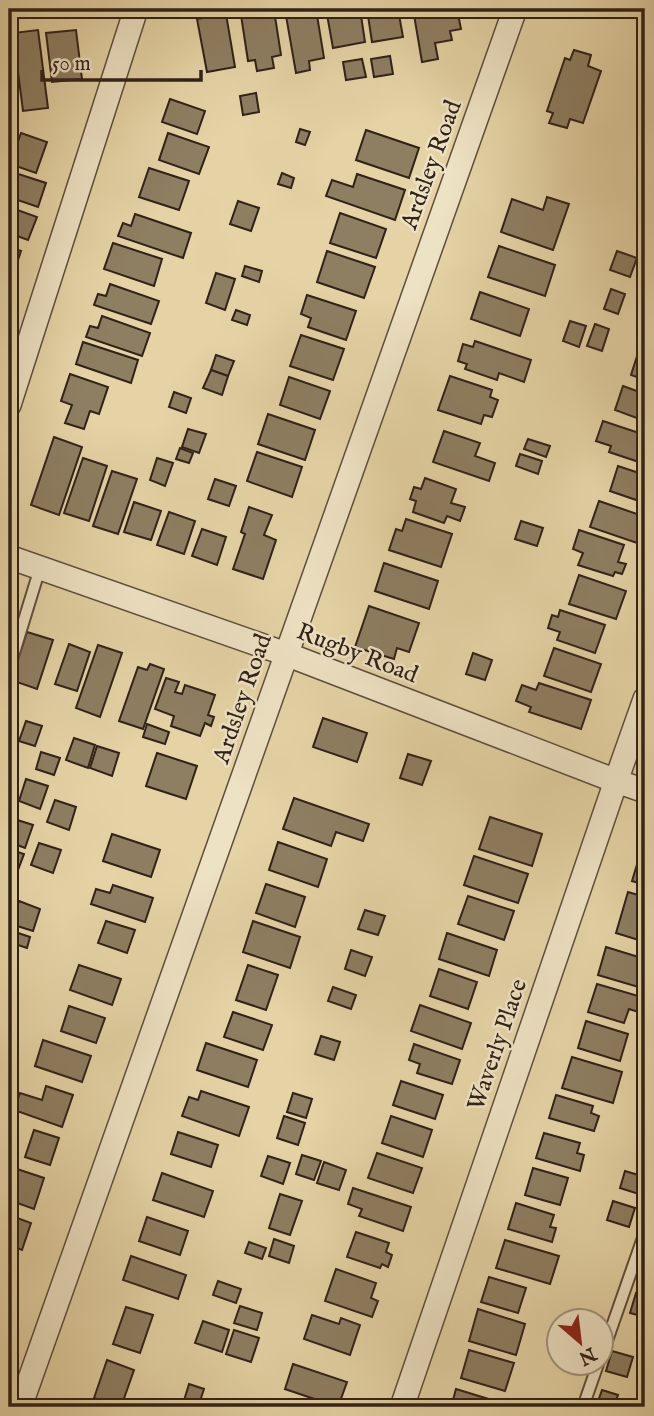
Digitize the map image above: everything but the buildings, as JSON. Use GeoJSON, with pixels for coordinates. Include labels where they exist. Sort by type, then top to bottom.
{"type":"FeatureCollection","features":[{"type":"Feature","properties":{"kind":"street"},"geometry":{"type":"LineString","coordinates":[[9,405],[136,9]]}},
{"type":"Feature","properties":{"kind":"street","name":"Ardsley Road"},"geometry":{"type":"LineString","coordinates":[[20,1407],[515,9]]}},
{"type":"Feature","properties":{"kind":"street","name":"Rugby Road"},"geometry":{"type":"LineString","coordinates":[[9,558],[286,654],[645,791]]}},
{"type":"Feature","properties":{"kind":"street","name":"Waverly Place"},"geometry":{"type":"LineString","coordinates":[[402,1407],[645,699]]}},
{"type":"Feature","properties":{"kind":"lane"},"geometry":{"type":"LineString","coordinates":[[9,669],[40,568]]}},
{"type":"Feature","properties":{"kind":"lane"},"geometry":{"type":"LineString","coordinates":[[616,1313],[645,1233]]}},
{"type":"Feature","properties":{"kind":"lane"},"geometry":{"type":"LineString","coordinates":[[583,1407],[593,1378]]}}]}
